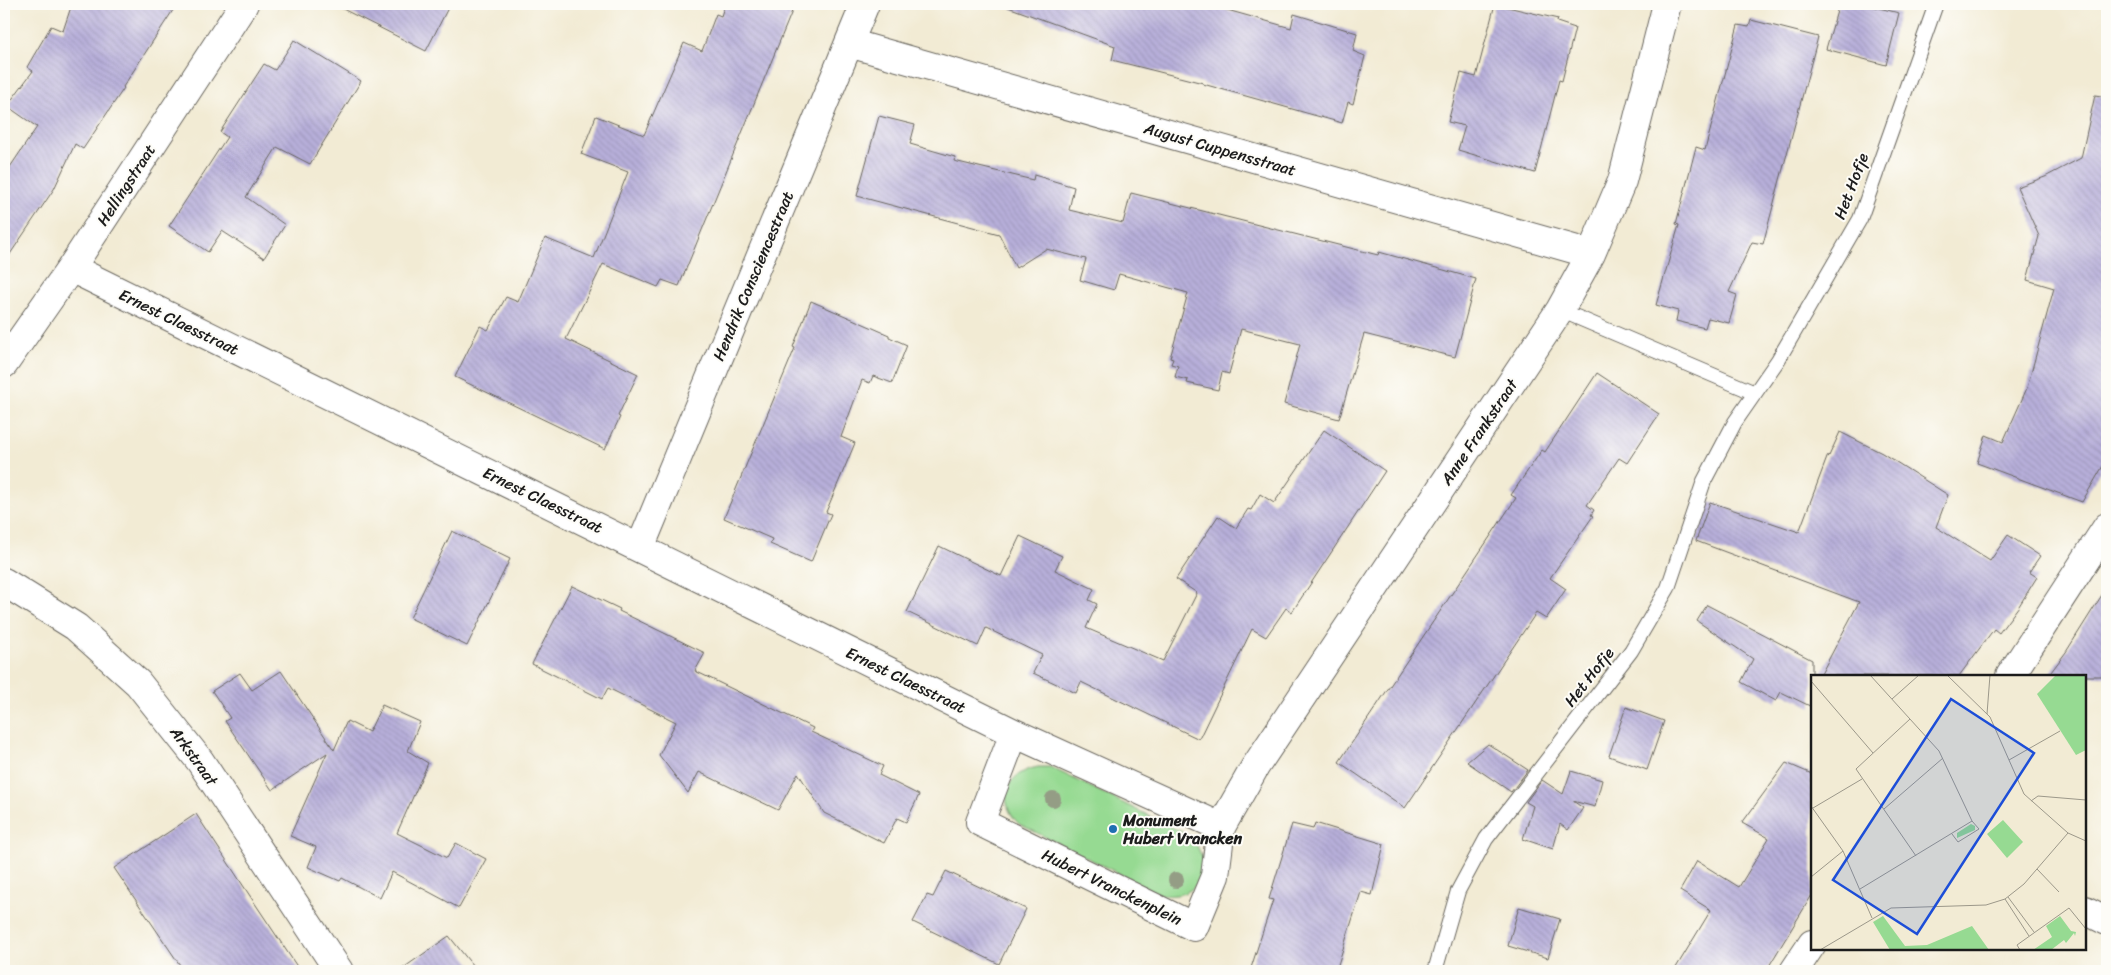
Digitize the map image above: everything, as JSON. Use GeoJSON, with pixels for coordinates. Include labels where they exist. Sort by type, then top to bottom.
{"type":"FeatureCollection","features":[{"type":"Feature","properties":{"kind":"street","name":"Hellingstraat"},"geometry":{"type":"LineString","coordinates":[[4,364],[71,268],[244,4]]}},
{"type":"Feature","properties":{"kind":"street","name":"Hendrik Consciencestraat"},"geometry":{"type":"LineString","coordinates":[[640,548],[865,4]]}},
{"type":"Feature","properties":{"kind":"street","name":"Anne Frankstraat"},"geometry":{"type":"LineString","coordinates":[[1221,827],[1255,767],[1560,310],[1591,254],[1622,182],[1667,4]]}},
{"type":"Feature","properties":{"kind":"street","name":"August Cuppensstraat"},"geometry":{"type":"LineString","coordinates":[[849,44],[1591,254]]}},
{"type":"Feature","properties":{"kind":"street","name":"Ernest Claesstraat"},"geometry":{"type":"LineString","coordinates":[[71,268],[1014,733]]}},
{"type":"Feature","properties":{"kind":"street"},"geometry":{"type":"LineString","coordinates":[[2011,675],[2107,527]]}},
{"type":"Feature","properties":{"kind":"street","name":"Arkstraat"},"geometry":{"type":"LineString","coordinates":[[4,582],[76,627],[138,683],[200,761],[339,971]]}},
{"type":"Feature","properties":{"kind":"street"},"geometry":{"type":"LineString","coordinates":[[1014,733],[1221,827]]}},
{"type":"Feature","properties":{"kind":"street","name":"Hubert Vranckenplein"},"geometry":{"type":"LineString","coordinates":[[1014,733],[980,822],[1194,927],[1215,876],[1221,827]]}},
{"type":"Feature","properties":{"kind":"street"},"geometry":{"type":"LineString","coordinates":[[2086,910],[2107,921]]}},
{"type":"Feature","properties":{"kind":"street"},"geometry":{"type":"LineString","coordinates":[[1794,971],[1811,946]]}},
{"type":"Feature","properties":{"kind":"lane","name":"Het Hofje"},"geometry":{"type":"LineString","coordinates":[[1435,971],[1458,891],[1486,839],[1631,651],[1668,588],[1704,481],[1735,422],[1778,360],[1860,219],[1936,4]]}},
{"type":"Feature","properties":{"kind":"lane"},"geometry":{"type":"LineString","coordinates":[[1560,310],[1755,393]]}},
{"type":"Feature","properties":{"kind":"green space"},"geometry":{"type":"Polygon","coordinates":[[[1038,767],[1050,767],[1190,836],[1198,847],[1202,858],[1203,869],[1195,886],[1187,892],[1176,895],[1162,895],[1019,824],[1008,806],[1007,789],[1018,775],[1038,767]]]}},
{"type":"Feature","properties":{"kind":"building"},"geometry":{"type":"Polygon","coordinates":[[[72,4],[177,4],[83,149],[75,144],[54,189],[4,263],[4,176],[37,127],[7,106],[33,71],[27,67],[51,26],[63,31],[72,4]]]}},
{"type":"Feature","properties":{"kind":"building"},"geometry":{"type":"Polygon","coordinates":[[[333,4],[450,4],[426,51],[333,4]]]}},
{"type":"Feature","properties":{"kind":"building"},"geometry":{"type":"Polygon","coordinates":[[[725,4],[795,4],[679,286],[662,280],[658,287],[603,264],[566,339],[638,374],[605,449],[455,377],[480,326],[488,330],[506,297],[518,302],[545,238],[594,258],[628,172],[581,154],[596,116],[644,135],[684,43],[702,51],[716,14],[721,16],[725,4]]]}},
{"type":"Feature","properties":{"kind":"building"},"geometry":{"type":"Polygon","coordinates":[[[1009,4],[1206,4],[1291,28],[1294,14],[1357,33],[1353,51],[1365,56],[1353,104],[1348,102],[1342,123],[1203,83],[1112,60],[1115,46],[1008,7],[1009,4]]]}},
{"type":"Feature","properties":{"kind":"building"},"geometry":{"type":"Polygon","coordinates":[[[1495,4],[1558,19],[1557,22],[1575,28],[1562,81],[1559,80],[1535,173],[1458,150],[1465,126],[1448,122],[1461,73],[1476,77],[1495,4]]]}},
{"type":"Feature","properties":{"kind":"building"},"geometry":{"type":"Polygon","coordinates":[[[1839,4],[1863,4],[1899,13],[1886,65],[1826,49],[1839,4]]]}},
{"type":"Feature","properties":{"kind":"building"},"geometry":{"type":"Polygon","coordinates":[[[1751,20],[1818,37],[1763,244],[1752,242],[1729,292],[1737,295],[1729,323],[1708,318],[1705,328],[1676,321],[1678,311],[1656,305],[1679,225],[1676,224],[1696,147],[1705,150],[1738,25],[1749,27],[1751,20]]]}},
{"type":"Feature","properties":{"kind":"building"},"geometry":{"type":"Polygon","coordinates":[[[294,40],[361,81],[310,164],[277,147],[246,197],[285,225],[264,258],[222,231],[208,252],[169,226],[227,137],[220,132],[264,64],[275,70],[294,40]]]}},
{"type":"Feature","properties":{"kind":"building"},"geometry":{"type":"Polygon","coordinates":[[[2095,95],[2107,97],[2107,459],[2082,502],[1977,463],[1986,435],[2003,442],[2027,388],[2054,288],[2027,280],[2039,236],[2017,187],[2045,177],[2081,158],[2095,95]]]}},
{"type":"Feature","properties":{"kind":"building"},"geometry":{"type":"Polygon","coordinates":[[[879,116],[915,125],[910,144],[955,157],[954,161],[1033,180],[1034,175],[1074,187],[1069,210],[1123,223],[1131,193],[1378,255],[1379,252],[1476,279],[1455,357],[1364,334],[1339,419],[1284,404],[1300,344],[1241,329],[1229,374],[1222,372],[1218,390],[1187,383],[1188,380],[1175,377],[1178,366],[1171,364],[1173,359],[1170,358],[1188,293],[1119,274],[1114,290],[1080,280],[1086,259],[1046,249],[1016,268],[999,234],[857,196],[879,116]]]}},
{"type":"Feature","properties":{"kind":"building"},"geometry":{"type":"Polygon","coordinates":[[[811,301],[889,335],[889,337],[907,345],[892,383],[873,376],[870,383],[862,380],[841,437],[855,443],[826,512],[831,514],[811,562],[770,544],[772,539],[724,518],[795,348],[793,347],[811,301]]]}},
{"type":"Feature","properties":{"kind":"building"},"geometry":{"type":"Polygon","coordinates":[[[1597,373],[1659,414],[1627,463],[1619,458],[1587,505],[1594,510],[1591,515],[1593,516],[1550,578],[1566,589],[1546,619],[1536,613],[1405,808],[1339,762],[1516,498],[1511,495],[1542,450],[1545,452],[1597,373]]]}},
{"type":"Feature","properties":{"kind":"building"},"geometry":{"type":"Polygon","coordinates":[[[1324,430],[1385,471],[1292,612],[1286,608],[1266,637],[1252,629],[1199,739],[1081,682],[1076,693],[1033,673],[1042,655],[986,628],[978,646],[907,612],[939,546],[1001,576],[1020,536],[1062,556],[1055,570],[1094,589],[1089,600],[1097,604],[1086,628],[1163,661],[1197,593],[1176,579],[1218,516],[1236,528],[1248,509],[1251,510],[1260,494],[1274,503],[1324,430]]]}},
{"type":"Feature","properties":{"kind":"building"},"geometry":{"type":"Polygon","coordinates":[[[1840,432],[1882,453],[1948,495],[1936,527],[1990,561],[2008,535],[2040,556],[2029,572],[2037,577],[2019,606],[1999,633],[1994,629],[1960,675],[1821,675],[1859,602],[1696,541],[1710,502],[1799,532],[1840,432]]]}},
{"type":"Feature","properties":{"kind":"building"},"geometry":{"type":"Polygon","coordinates":[[[452,531],[510,559],[467,646],[410,618],[452,531]]]}},
{"type":"Feature","properties":{"kind":"building"},"geometry":{"type":"Polygon","coordinates":[[[572,586],[705,653],[695,671],[813,728],[811,732],[883,766],[879,775],[919,795],[906,822],[897,818],[884,843],[824,813],[798,773],[778,810],[699,772],[688,793],[659,755],[676,722],[608,688],[602,699],[532,664],[572,586]]]}},
{"type":"Feature","properties":{"kind":"building"},"geometry":{"type":"Polygon","coordinates":[[[2107,587],[2107,676],[2049,675],[2066,652],[2107,587]]]}},
{"type":"Feature","properties":{"kind":"building"},"geometry":{"type":"Polygon","coordinates":[[[1707,605],[1812,660],[1811,707],[1781,692],[1776,701],[1741,682],[1753,659],[1697,621],[1707,605]]]}},
{"type":"Feature","properties":{"kind":"building"},"geometry":{"type":"Polygon","coordinates":[[[281,671],[334,750],[347,721],[369,732],[382,705],[420,722],[408,751],[428,763],[397,833],[447,858],[456,843],[486,859],[459,908],[392,872],[380,898],[342,878],[340,881],[308,867],[316,847],[290,836],[327,753],[272,790],[225,721],[230,718],[212,691],[240,673],[252,690],[281,671]]]}},
{"type":"Feature","properties":{"kind":"building"},"geometry":{"type":"Polygon","coordinates":[[[1626,707],[1664,721],[1647,770],[1609,756],[1626,707]]]}},
{"type":"Feature","properties":{"kind":"building"},"geometry":{"type":"Polygon","coordinates":[[[1488,744],[1528,770],[1511,792],[1467,762],[1488,744]]]}},
{"type":"Feature","properties":{"kind":"building"},"geometry":{"type":"Polygon","coordinates":[[[1786,763],[1811,774],[1811,897],[1766,971],[1674,971],[1711,910],[1680,891],[1697,861],[1739,887],[1769,838],[1742,823],[1786,763]]]}},
{"type":"Feature","properties":{"kind":"building"},"geometry":{"type":"Polygon","coordinates":[[[1571,771],[1602,780],[1595,807],[1573,801],[1583,808],[1568,830],[1560,824],[1553,849],[1523,839],[1533,806],[1526,802],[1542,780],[1563,794],[1571,771]]]}},
{"type":"Feature","properties":{"kind":"building"},"geometry":{"type":"Polygon","coordinates":[[[196,814],[300,971],[184,971],[114,868],[196,814]]]}},
{"type":"Feature","properties":{"kind":"building"},"geometry":{"type":"Polygon","coordinates":[[[1315,823],[1384,844],[1372,895],[1361,892],[1336,971],[1250,971],[1273,900],[1269,899],[1292,824],[1313,829],[1315,823]]]}},
{"type":"Feature","properties":{"kind":"building"},"geometry":{"type":"Polygon","coordinates":[[[946,871],[1026,909],[999,964],[913,922],[927,895],[933,897],[946,871]]]}},
{"type":"Feature","properties":{"kind":"building"},"geometry":{"type":"Polygon","coordinates":[[[1519,907],[1560,919],[1548,958],[1508,946],[1519,907]]]}},
{"type":"Feature","properties":{"kind":"building"},"geometry":{"type":"Polygon","coordinates":[[[449,936],[477,971],[399,971],[449,936]]]}},
{"type":"Feature","properties":{"kind":"place","name":"Monument Hubert Vrancken"},"geometry":{"type":"Point","coordinates":[1113,829]}}]}
